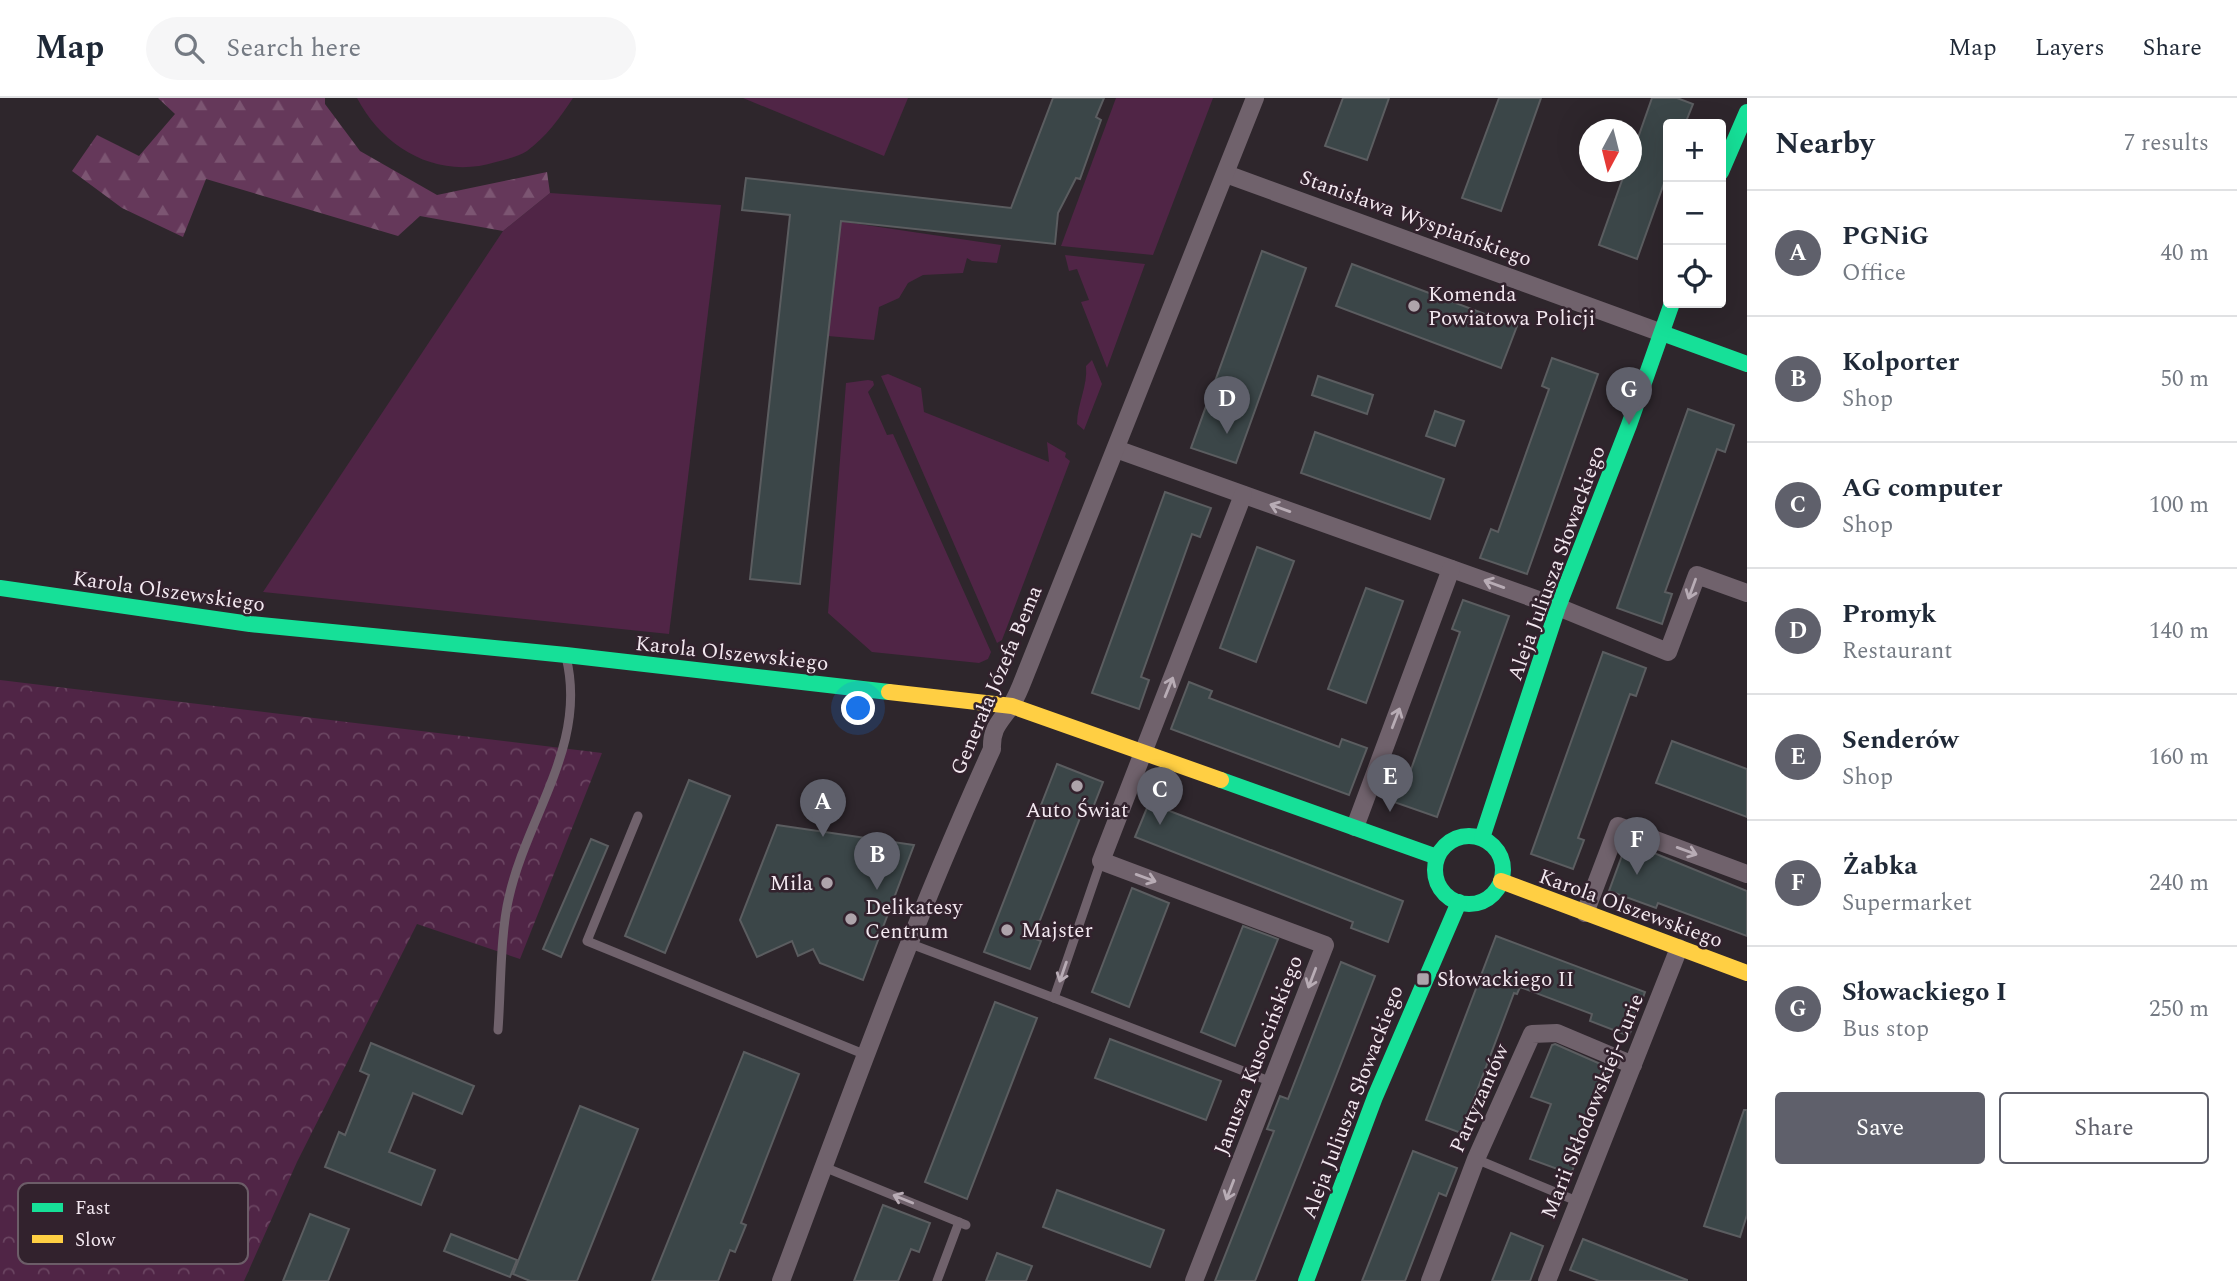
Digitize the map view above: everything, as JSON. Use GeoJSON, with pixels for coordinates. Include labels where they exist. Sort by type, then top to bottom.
{"type":"FeatureCollection","features":[{"type":"Feature","properties":{"kind":"street","name":"Generała Józefa Bema"},"geometry":{"type":"LineString","coordinates":[[781,1281],[866,1055],[960,820],[992,749],[992,738],[1000,717],[1012,706],[1255,98]]}},
{"type":"Feature","properties":{"kind":"street"},"geometry":{"type":"LineString","coordinates":[[1726,160],[1747,112]]}},
{"type":"Feature","properties":{"kind":"street","name":"Stanisława Wyspiańskiego"},"geometry":{"type":"LineString","coordinates":[[1226,174],[1747,364]]}},
{"type":"Feature","properties":{"kind":"street","name":"Aleja Juliusza Słowackiego"},"geometry":{"type":"LineString","coordinates":[[1482,838],[1558,607],[1670,308]]}},
{"type":"Feature","properties":{"kind":"street"},"geometry":{"type":"LineString","coordinates":[[1116,450],[1558,607],[1668,652],[1697,575],[1747,593]]}},
{"type":"Feature","properties":{"kind":"street"},"geometry":{"type":"LineString","coordinates":[[1101,861],[1243,495]]}},
{"type":"Feature","properties":{"kind":"street"},"geometry":{"type":"LineString","coordinates":[[1354,827],[1451,569]]}},
{"type":"Feature","properties":{"kind":"street","name":"Karola Olszewskiego"},"geometry":{"type":"LineString","coordinates":[[0,588],[250,624],[566,655],[1012,706],[1437,856]]}},
{"type":"Feature","properties":{"kind":"street"},"geometry":{"type":"LineString","coordinates":[[1585,913],[1618,826],[1747,874]]}},
{"type":"Feature","properties":{"kind":"street"},"geometry":{"type":"LineString","coordinates":[[1472,835],[1482,838],[1498,852],[1503,871],[1501,881],[1496,891],[1479,902],[1459,902],[1441,889],[1436,879],[1437,856],[1451,840],[1472,835]]}},
{"type":"Feature","properties":{"kind":"street","name":"Janusza Kusocińskiego"},"geometry":{"type":"LineString","coordinates":[[1101,861],[1325,945],[1194,1281]]}},
{"type":"Feature","properties":{"kind":"street","name":"Karola Olszewskiego"},"geometry":{"type":"LineString","coordinates":[[1501,881],[1747,973]]}},
{"type":"Feature","properties":{"kind":"street","name":"Aleja Juliusza Słowackiego"},"geometry":{"type":"LineString","coordinates":[[1306,1281],[1375,1097],[1459,902]]}},
{"type":"Feature","properties":{"kind":"street","name":"Marii Skłodowskiej-Curie"},"geometry":{"type":"LineString","coordinates":[[1547,1281],[1679,948]]}},
{"type":"Feature","properties":{"kind":"street","name":"Partyzantów"},"geometry":{"type":"LineString","coordinates":[[1430,1281],[1476,1158],[1532,1034],[1558,1033],[1633,1065]]}},
{"type":"Feature","properties":{"kind":"lane"},"geometry":{"type":"LineString","coordinates":[[498,1030],[508,898],[548,794],[573,704],[566,655]]}},
{"type":"Feature","properties":{"kind":"lane"},"geometry":{"type":"LineString","coordinates":[[638,816],[587,942],[866,1055]]}},
{"type":"Feature","properties":{"kind":"lane"},"geometry":{"type":"LineString","coordinates":[[1054,998],[1101,861]]}},
{"type":"Feature","properties":{"kind":"lane"},"geometry":{"type":"LineString","coordinates":[[911,944],[1272,1082]]}},
{"type":"Feature","properties":{"kind":"lane"},"geometry":{"type":"LineString","coordinates":[[1476,1158],[1579,1202]]}},
{"type":"Feature","properties":{"kind":"lane"},"geometry":{"type":"LineString","coordinates":[[824,1167],[963,1224],[937,1281]]}},
{"type":"Feature","properties":{"kind":"green space"},"geometry":{"type":"Polygon","coordinates":[[[158,98],[325,98],[325,104],[360,151],[437,195],[547,172],[550,193],[503,231],[420,216],[398,236],[206,179],[183,237],[122,208],[72,171],[97,135],[139,156],[175,114],[158,98]]]}},
{"type":"Feature","properties":{"kind":"green space"},"geometry":{"type":"Polygon","coordinates":[[[357,98],[573,98],[547,133],[523,153],[474,167],[454,167],[415,156],[398,145],[368,116],[357,98]]]}},
{"type":"Feature","properties":{"kind":"green space"},"geometry":{"type":"Polygon","coordinates":[[[743,98],[908,98],[884,156],[743,98]]]}},
{"type":"Feature","properties":{"kind":"green space"},"geometry":{"type":"Polygon","coordinates":[[[1116,98],[1213,98],[1153,255],[1061,246],[1116,98]]]}},
{"type":"Feature","properties":{"kind":"green space"},"geometry":{"type":"Polygon","coordinates":[[[550,193],[721,205],[669,634],[263,592],[503,231],[550,193]]]}},
{"type":"Feature","properties":{"kind":"green space"},"geometry":{"type":"Polygon","coordinates":[[[825,219],[1001,245],[997,263],[972,261],[967,258],[963,273],[923,275],[908,283],[899,298],[879,307],[874,340],[828,336],[825,219]]]}},
{"type":"Feature","properties":{"kind":"green space"},"geometry":{"type":"Polygon","coordinates":[[[1065,255],[1145,264],[1107,368],[1081,302],[1089,300],[1077,269],[1069,271],[1065,255]]]}},
{"type":"Feature","properties":{"kind":"green space"},"geometry":{"type":"Polygon","coordinates":[[[1092,360],[1102,384],[1084,430],[1077,424],[1077,417],[1086,366],[1092,360]]]}},
{"type":"Feature","properties":{"kind":"green space"},"geometry":{"type":"Polygon","coordinates":[[[888,374],[921,388],[924,412],[1049,462],[1047,442],[1066,453],[1065,457],[1070,461],[1002,640],[997,643],[881,376],[888,374]]]}},
{"type":"Feature","properties":{"kind":"green space"},"geometry":{"type":"Polygon","coordinates":[[[873,381],[874,385],[868,392],[887,435],[893,434],[991,652],[988,659],[979,663],[872,652],[828,613],[846,383],[873,381]]]}},
{"type":"Feature","properties":{"kind":"green space"},"geometry":{"type":"Polygon","coordinates":[[[0,680],[602,753],[520,959],[417,924],[297,1162],[244,1281],[0,1281],[0,680]]]}},
{"type":"Feature","properties":{"kind":"building"},"geometry":{"type":"Polygon","coordinates":[[[1053,98],[1104,98],[1096,117],[1101,120],[1080,179],[1076,178],[1058,213],[1055,244],[841,221],[800,584],[750,579],[790,215],[742,210],[746,178],[1011,208],[1053,98]]]}},
{"type":"Feature","properties":{"kind":"building"},"geometry":{"type":"Polygon","coordinates":[[[1343,98],[1389,98],[1367,160],[1325,146],[1343,98]]]}},
{"type":"Feature","properties":{"kind":"building"},"geometry":{"type":"Polygon","coordinates":[[[1499,98],[1541,98],[1501,211],[1462,198],[1499,98]]]}},
{"type":"Feature","properties":{"kind":"building"},"geometry":{"type":"Polygon","coordinates":[[[1652,98],[1677,98],[1693,104],[1687,119],[1663,119],[1663,186],[1637,259],[1599,245],[1621,182],[1642,182],[1642,126],[1652,98]]]}},
{"type":"Feature","properties":{"kind":"building"},"geometry":{"type":"Polygon","coordinates":[[[1262,251],[1306,268],[1236,463],[1191,448],[1262,251]]]}},
{"type":"Feature","properties":{"kind":"building"},"geometry":{"type":"Polygon","coordinates":[[[1352,264],[1517,326],[1501,368],[1336,306],[1352,264]]]}},
{"type":"Feature","properties":{"kind":"building"},"geometry":{"type":"Polygon","coordinates":[[[1552,358],[1598,374],[1527,574],[1480,558],[1491,529],[1498,532],[1549,389],[1542,386],[1552,358]]]}},
{"type":"Feature","properties":{"kind":"building"},"geometry":{"type":"Polygon","coordinates":[[[1318,376],[1373,395],[1367,414],[1312,395],[1318,376]]]}},
{"type":"Feature","properties":{"kind":"building"},"geometry":{"type":"Polygon","coordinates":[[[1688,409],[1734,425],[1725,452],[1717,449],[1665,592],[1672,594],[1662,624],[1617,608],[1688,409]]]}},
{"type":"Feature","properties":{"kind":"building"},"geometry":{"type":"Polygon","coordinates":[[[1435,411],[1464,421],[1455,446],[1426,436],[1435,411]]]}},
{"type":"Feature","properties":{"kind":"building"},"geometry":{"type":"Polygon","coordinates":[[[1315,432],[1444,479],[1430,519],[1301,473],[1315,432]]]}},
{"type":"Feature","properties":{"kind":"building"},"geometry":{"type":"Polygon","coordinates":[[[1165,492],[1211,508],[1200,537],[1192,534],[1141,677],[1149,680],[1139,709],[1092,693],[1165,492]]]}},
{"type":"Feature","properties":{"kind":"building"},"geometry":{"type":"Polygon","coordinates":[[[1257,547],[1294,561],[1256,662],[1220,648],[1257,547]]]}},
{"type":"Feature","properties":{"kind":"building"},"geometry":{"type":"Polygon","coordinates":[[[1366,588],[1403,601],[1366,703],[1328,689],[1366,588]]]}},
{"type":"Feature","properties":{"kind":"building"},"geometry":{"type":"Polygon","coordinates":[[[1463,600],[1509,616],[1437,817],[1391,801],[1401,771],[1409,775],[1460,632],[1452,629],[1463,600]]]}},
{"type":"Feature","properties":{"kind":"building"},"geometry":{"type":"Polygon","coordinates":[[[1603,652],[1646,668],[1636,696],[1630,694],[1578,838],[1584,840],[1573,869],[1531,854],[1603,652]]]}},
{"type":"Feature","properties":{"kind":"building"},"geometry":{"type":"Polygon","coordinates":[[[1189,682],[1212,691],[1209,698],[1339,747],[1342,739],[1367,748],[1349,795],[1171,729],[1189,682]]]}},
{"type":"Feature","properties":{"kind":"building"},"geometry":{"type":"Polygon","coordinates":[[[1672,741],[1747,769],[1747,817],[1656,783],[1672,741]]]}},
{"type":"Feature","properties":{"kind":"building"},"geometry":{"type":"Polygon","coordinates":[[[1057,764],[1103,782],[1092,810],[1084,808],[1033,938],[1041,941],[1030,969],[984,952],[1057,764]]]}},
{"type":"Feature","properties":{"kind":"building"},"geometry":{"type":"Polygon","coordinates":[[[689,780],[730,796],[665,953],[625,936],[689,780]]]}},
{"type":"Feature","properties":{"kind":"building"},"geometry":{"type":"Polygon","coordinates":[[[1149,803],[1403,901],[1388,942],[1351,928],[1353,922],[1135,837],[1149,803]]]}},
{"type":"Feature","properties":{"kind":"building","name":"Mila"},"geometry":{"type":"Polygon","coordinates":[[[777,825],[914,845],[863,980],[820,963],[813,949],[798,956],[792,941],[757,957],[740,920],[777,825]]]}},
{"type":"Feature","properties":{"kind":"building"},"geometry":{"type":"Polygon","coordinates":[[[591,839],[608,846],[561,957],[543,949],[591,839]]]}},
{"type":"Feature","properties":{"kind":"building"},"geometry":{"type":"Polygon","coordinates":[[[1627,842],[1747,891],[1747,936],[1658,903],[1656,908],[1609,891],[1627,842]]]}},
{"type":"Feature","properties":{"kind":"building"},"geometry":{"type":"Polygon","coordinates":[[[1132,888],[1169,903],[1129,1007],[1092,992],[1132,888]]]}},
{"type":"Feature","properties":{"kind":"building"},"geometry":{"type":"Polygon","coordinates":[[[1243,926],[1278,939],[1235,1046],[1201,1032],[1243,926]]]}},
{"type":"Feature","properties":{"kind":"building"},"geometry":{"type":"Polygon","coordinates":[[[1496,936],[1645,992],[1629,1036],[1590,1021],[1592,1014],[1520,987],[1517,994],[1514,993],[1461,1133],[1426,1120],[1496,936]]]}},
{"type":"Feature","properties":{"kind":"building"},"geometry":{"type":"Polygon","coordinates":[[[1341,962],[1375,976],[1333,1084],[1255,1281],[1215,1281],[1274,1131],[1267,1129],[1280,1096],[1288,1099],[1341,962]]]}},
{"type":"Feature","properties":{"kind":"building"},"geometry":{"type":"Polygon","coordinates":[[[995,1002],[1037,1018],[967,1199],[925,1182],[995,1002]]]}},
{"type":"Feature","properties":{"kind":"building"},"geometry":{"type":"Polygon","coordinates":[[[1110,1039],[1221,1081],[1206,1120],[1095,1078],[1110,1039]]]}},
{"type":"Feature","properties":{"kind":"building"},"geometry":{"type":"Polygon","coordinates":[[[371,1043],[474,1086],[462,1114],[413,1093],[389,1152],[435,1170],[421,1205],[325,1167],[339,1132],[345,1135],[369,1075],[360,1071],[371,1043]]]}},
{"type":"Feature","properties":{"kind":"building"},"geometry":{"type":"Polygon","coordinates":[[[1552,1045],[1612,1069],[1571,1174],[1530,1159],[1551,1104],[1531,1097],[1552,1045]]]}},
{"type":"Feature","properties":{"kind":"building"},"geometry":{"type":"Polygon","coordinates":[[[744,1052],[799,1074],[741,1223],[746,1225],[735,1252],[730,1250],[718,1281],[652,1281],[744,1052]]]}},
{"type":"Feature","properties":{"kind":"building"},"geometry":{"type":"Polygon","coordinates":[[[580,1106],[638,1129],[577,1281],[530,1281],[513,1274],[580,1106]]]}},
{"type":"Feature","properties":{"kind":"building"},"geometry":{"type":"Polygon","coordinates":[[[1744,1110],[1747,1110],[1747,1215],[1740,1237],[1704,1226],[1744,1110]]]}},
{"type":"Feature","properties":{"kind":"building"},"geometry":{"type":"Polygon","coordinates":[[[1413,1151],[1457,1168],[1446,1196],[1439,1193],[1405,1281],[1362,1281],[1413,1151]]]}},
{"type":"Feature","properties":{"kind":"building"},"geometry":{"type":"Polygon","coordinates":[[[1057,1190],[1164,1230],[1150,1267],[1043,1227],[1057,1190]]]}},
{"type":"Feature","properties":{"kind":"building"},"geometry":{"type":"Polygon","coordinates":[[[883,1205],[930,1223],[919,1252],[911,1249],[898,1281],[854,1281],[883,1205]]]}},
{"type":"Feature","properties":{"kind":"building"},"geometry":{"type":"Polygon","coordinates":[[[310,1214],[349,1229],[328,1281],[283,1281],[310,1214]]]}},
{"type":"Feature","properties":{"kind":"building"},"geometry":{"type":"Polygon","coordinates":[[[1511,1233],[1543,1246],[1530,1281],[1492,1281],[1511,1233]]]}},
{"type":"Feature","properties":{"kind":"building"},"geometry":{"type":"Polygon","coordinates":[[[451,1234],[517,1260],[510,1277],[444,1251],[451,1234]]]}},
{"type":"Feature","properties":{"kind":"building"},"geometry":{"type":"Polygon","coordinates":[[[1583,1239],[1687,1281],[1599,1281],[1570,1270],[1583,1239]]]}},
{"type":"Feature","properties":{"kind":"building"},"geometry":{"type":"Polygon","coordinates":[[[997,1253],[1032,1266],[1026,1281],[986,1281],[997,1253]]]}},
{"type":"Feature","properties":{"kind":"traffic: fast"},"geometry":{"type":"LineString","coordinates":[[1726,160],[1747,112]]}},
{"type":"Feature","properties":{"kind":"traffic: fast"},"geometry":{"type":"LineString","coordinates":[[1482,838],[1558,607],[1629,425],[1670,308]]}},
{"type":"Feature","properties":{"kind":"traffic: fast"},"geometry":{"type":"LineString","coordinates":[[1662,333],[1747,364]]}},
{"type":"Feature","properties":{"kind":"traffic: fast"},"geometry":{"type":"LineString","coordinates":[[0,588],[250,624],[566,655],[889,692]]}},
{"type":"Feature","properties":{"kind":"traffic: fast"},"geometry":{"type":"LineString","coordinates":[[1221,780],[1437,857]]}},
{"type":"Feature","properties":{"kind":"traffic: fast"},"geometry":{"type":"LineString","coordinates":[[1469,836],[1482,839],[1493,846],[1500,857],[1503,870],[1500,883],[1493,894],[1482,901],[1469,904],[1456,901],[1445,894],[1438,883],[1435,870],[1438,857],[1445,846],[1456,839],[1469,836]]}},
{"type":"Feature","properties":{"kind":"traffic: fast"},"geometry":{"type":"LineString","coordinates":[[1306,1281],[1375,1097],[1459,902]]}},
{"type":"Feature","properties":{"kind":"traffic: slow"},"geometry":{"type":"LineString","coordinates":[[889,692],[1012,706],[1221,780]]}},
{"type":"Feature","properties":{"kind":"traffic: slow"},"geometry":{"type":"LineString","coordinates":[[1501,881],[1747,973]]}},
{"type":"Feature","properties":{"kind":"place","name":"Komenda Powiatowa Policji"},"geometry":{"type":"Point","coordinates":[1414,306]}},
{"type":"Feature","properties":{"kind":"place","name":"Słowackiego I"},"geometry":{"type":"Point","coordinates":[1629,425]}},
{"type":"Feature","properties":{"kind":"place","name":"Promyk"},"geometry":{"type":"Point","coordinates":[1227,434]}},
{"type":"Feature","properties":{"kind":"place","name":"Auto Świat"},"geometry":{"type":"Point","coordinates":[1077,786]}},
{"type":"Feature","properties":{"kind":"place","name":"Senderów"},"geometry":{"type":"Point","coordinates":[1390,812]}},
{"type":"Feature","properties":{"kind":"place","name":"AG computer"},"geometry":{"type":"Point","coordinates":[1160,825]}},
{"type":"Feature","properties":{"kind":"place","name":"PGNiG"},"geometry":{"type":"Point","coordinates":[823,837]}},
{"type":"Feature","properties":{"kind":"place","name":"Żabka"},"geometry":{"type":"Point","coordinates":[1637,875]}},
{"type":"Feature","properties":{"kind":"place","name":"Mila"},"geometry":{"type":"Point","coordinates":[827,883]}},
{"type":"Feature","properties":{"kind":"place","name":"Kolporter"},"geometry":{"type":"Point","coordinates":[877,890]}},
{"type":"Feature","properties":{"kind":"place","name":"Delikatesy Centrum"},"geometry":{"type":"Point","coordinates":[851,919]}},
{"type":"Feature","properties":{"kind":"place","name":"Majster"},"geometry":{"type":"Point","coordinates":[1007,930]}},
{"type":"Feature","properties":{"kind":"place","name":"Słowackiego II"},"geometry":{"type":"Point","coordinates":[1423,979]}}]}
